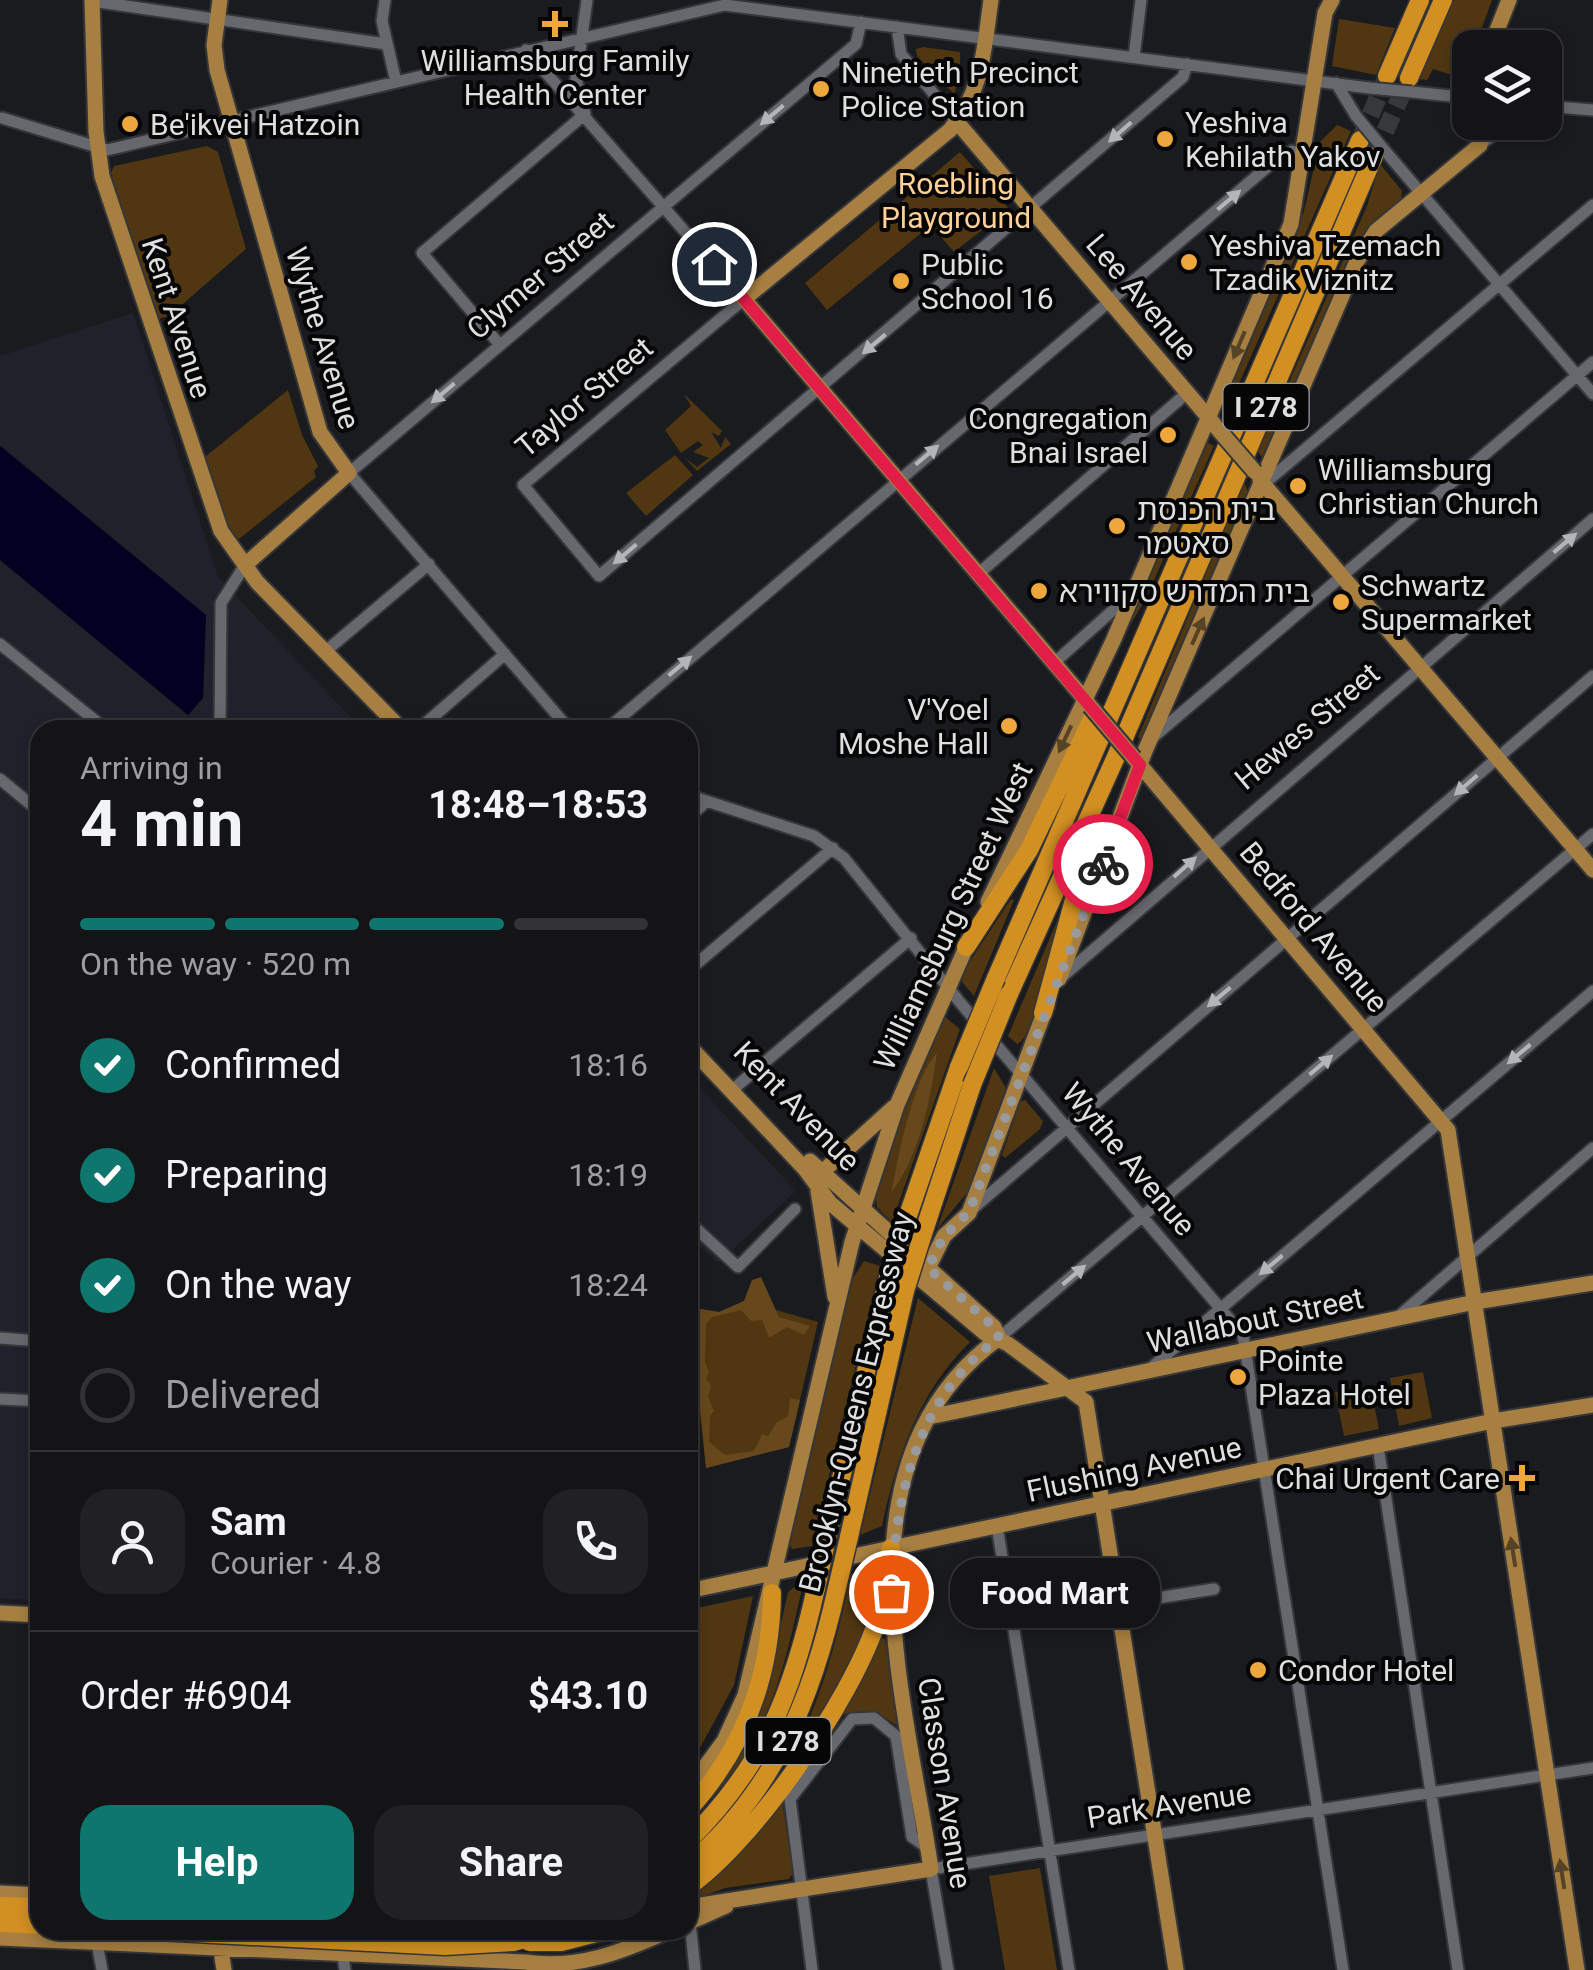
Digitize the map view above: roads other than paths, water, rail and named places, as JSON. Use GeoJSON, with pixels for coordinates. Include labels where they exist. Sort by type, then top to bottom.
{"type":"FeatureCollection","features":[{"type":"Feature","properties":{"kind":"highway"},"geometry":{"type":"LineString","coordinates":[[1387,76],[1420,0]]}},
{"type":"Feature","properties":{"kind":"highway"},"geometry":{"type":"LineString","coordinates":[[1410,85],[1443,0]]}},
{"type":"Feature","properties":{"kind":"highway","name":"Brooklyn-Queens Expressway"},"geometry":{"type":"LineString","coordinates":[[698,1830],[728,1799],[772,1731],[801,1656],[888,1278],[959,1067],[1129,662],[1360,140]]}},
{"type":"Feature","properties":{"kind":"highway","name":"Brooklyn-Queens Expressway"},"geometry":{"type":"LineString","coordinates":[[698,1855],[743,1810],[789,1739],[821,1661],[905,1292],[972,1085],[1009,994],[1130,760],[1380,154]]}},
{"type":"Feature","properties":{"kind":"highway"},"geometry":{"type":"LineString","coordinates":[[966,947],[1029,850],[1116,671],[1129,662]]}},
{"type":"Feature","properties":{"kind":"highway"},"geometry":{"type":"LineString","coordinates":[[1044,1013],[1081,866],[1130,760]]}},
{"type":"Feature","properties":{"kind":"highway"},"geometry":{"type":"LineString","coordinates":[[698,1879],[758,1818],[838,1700],[877,1620],[891,1548]]}},
{"type":"Feature","properties":{"kind":"highway"},"geometry":{"type":"LineString","coordinates":[[698,1797],[726,1760],[757,1697],[771,1642],[772,1593]]}},
{"type":"Feature","properties":{"kind":"highway"},"geometry":{"type":"LineString","coordinates":[[0,1906],[30,1908]]}},
{"type":"Feature","properties":{"kind":"highway"},"geometry":{"type":"LineString","coordinates":[[0,1923],[30,1924]]}},
{"type":"Feature","properties":{"kind":"highway"},"geometry":{"type":"LineString","coordinates":[[330,1940],[445,1946],[569,1940]]}},
{"type":"Feature","properties":{"kind":"highway"},"geometry":{"type":"LineString","coordinates":[[513,1942],[520,1940]]}},
{"type":"Feature","properties":{"kind":"main road","name":"Wythe Avenue"},"geometry":{"type":"LineString","coordinates":[[220,0],[214,52],[230,122],[320,432],[349,472]]}},
{"type":"Feature","properties":{"kind":"main road"},"geometry":{"type":"LineString","coordinates":[[958,122],[980,76],[991,0]]}},
{"type":"Feature","properties":{"kind":"main road","name":"Williamsburg Street West"},"geometry":{"type":"LineString","coordinates":[[698,1776],[739,1712],[777,1572],[836,1304],[897,1104],[966,947],[1087,703],[1130,595],[1212,422],[1291,224],[1306,155],[1325,14],[1332,0]]}},
{"type":"Feature","properties":{"kind":"main road"},"geometry":{"type":"LineString","coordinates":[[1497,30],[1509,0]]}},
{"type":"Feature","properties":{"kind":"main road","name":"Kent Avenue"},"geometry":{"type":"LineString","coordinates":[[92,1],[98,147],[117,224],[209,505],[242,568],[393,720]]}},
{"type":"Feature","properties":{"kind":"main road","name":"Lee Avenue"},"geometry":{"type":"LineString","coordinates":[[958,122],[1593,870]]}},
{"type":"Feature","properties":{"kind":"main road","name":"Taylor Street"},"geometry":{"type":"LineString","coordinates":[[744,300],[958,122]]}},
{"type":"Feature","properties":{"kind":"main road"},"geometry":{"type":"LineString","coordinates":[[925,1274],[944,1236],[969,1212],[1060,978],[1130,760],[1151,739],[1259,478],[1279,442],[1357,262],[1376,231],[1480,145],[1480,140]]}},
{"type":"Feature","properties":{"kind":"main road","name":"Bedford Avenue"},"geometry":{"type":"LineString","coordinates":[[744,300],[1087,703],[1130,760],[1288,939],[1448,1130],[1577,1970]]}},
{"type":"Feature","properties":{"kind":"main road","name":"Clymer Street"},"geometry":{"type":"LineString","coordinates":[[242,568],[349,472]]}},
{"type":"Feature","properties":{"kind":"main road","name":"Kent Avenue"},"geometry":{"type":"LineString","coordinates":[[295,624],[302,638],[381,720]]}},
{"type":"Feature","properties":{"kind":"main road","name":"Kent Avenue"},"geometry":{"type":"LineString","coordinates":[[698,1044],[819,1180],[860,1218],[994,1327],[999,1338],[1086,1402],[1176,1970]]}},
{"type":"Feature","properties":{"kind":"main road","name":"Kent Avenue"},"geometry":{"type":"LineString","coordinates":[[698,1053],[735,1088]]}},
{"type":"Feature","properties":{"kind":"main road"},"geometry":{"type":"LineString","coordinates":[[836,1304],[819,1180],[897,1104]]}},
{"type":"Feature","properties":{"kind":"main road","name":"Wallabout Street"},"geometry":{"type":"LineString","coordinates":[[929,1417],[1475,1302],[1593,1283]]}},
{"type":"Feature","properties":{"kind":"main road","name":"Classon Avenue"},"geometry":{"type":"LineString","coordinates":[[931,1869],[893,1641],[891,1548],[906,1480],[929,1417],[954,1378],[999,1338]]}},
{"type":"Feature","properties":{"kind":"main road","name":"Flushing Avenue"},"geometry":{"type":"LineString","coordinates":[[698,1589],[1493,1421],[1593,1405]]}},
{"type":"Feature","properties":{"kind":"main road"},"geometry":{"type":"LineString","coordinates":[[0,1613],[30,1614]]}},
{"type":"Feature","properties":{"kind":"main road","name":"Park Avenue"},"geometry":{"type":"LineString","coordinates":[[698,1913],[752,1894],[931,1869]]}},
{"type":"Feature","properties":{"kind":"main road"},"geometry":{"type":"LineString","coordinates":[[0,1893],[30,1894]]}},
{"type":"Feature","properties":{"kind":"main road"},"geometry":{"type":"LineString","coordinates":[[0,1938],[30,1940]]}},
{"type":"Feature","properties":{"kind":"main road"},"geometry":{"type":"LineString","coordinates":[[39,1940],[220,1949],[344,1962],[462,1966],[526,1962],[579,1969],[647,1940]]}},
{"type":"Feature","properties":{"kind":"main road"},"geometry":{"type":"LineString","coordinates":[[219,1940],[224,1970]]}},
{"type":"Feature","properties":{"kind":"main road"},"geometry":{"type":"LineString","coordinates":[[526,1962],[544,1953],[545,1940]]}},
{"type":"Feature","properties":{"kind":"street"},"geometry":{"type":"LineString","coordinates":[[385,0],[382,20],[396,82]]}},
{"type":"Feature","properties":{"kind":"street"},"geometry":{"type":"LineString","coordinates":[[500,345],[422,253],[586,114],[576,80],[587,0]]}},
{"type":"Feature","properties":{"kind":"street"},"geometry":{"type":"LineString","coordinates":[[1134,57],[1142,0]]}},
{"type":"Feature","properties":{"kind":"street"},"geometry":{"type":"LineString","coordinates":[[92,1],[386,44]]}},
{"type":"Feature","properties":{"kind":"street"},"geometry":{"type":"LineString","coordinates":[[2,118],[108,150],[722,5],[789,6],[860,22],[1369,88],[1410,85],[1452,94]]}},
{"type":"Feature","properties":{"kind":"street","name":"Clymer Street"},"geometry":{"type":"LineString","coordinates":[[349,472],[856,44],[860,22]]}},
{"type":"Feature","properties":{"kind":"street","name":"Lee Avenue"},"geometry":{"type":"LineString","coordinates":[[897,26],[901,54],[958,122]]}},
{"type":"Feature","properties":{"kind":"street","name":"Bedford Avenue"},"geometry":{"type":"LineString","coordinates":[[526,50],[586,114],[744,300]]}},
{"type":"Feature","properties":{"kind":"street"},"geometry":{"type":"LineString","coordinates":[[820,390],[1183,77],[1187,64]]}},
{"type":"Feature","properties":{"kind":"street"},"geometry":{"type":"LineString","coordinates":[[1336,83],[1380,154],[1422,193],[1593,394]]}},
{"type":"Feature","properties":{"kind":"street"},"geometry":{"type":"LineString","coordinates":[[1562,107],[1593,110]]}},
{"type":"Feature","properties":{"kind":"street"},"geometry":{"type":"LineString","coordinates":[[1480,145],[1487,140]]}},
{"type":"Feature","properties":{"kind":"street"},"geometry":{"type":"LineString","coordinates":[[618,720],[1272,163],[1292,151],[1306,155]]}},
{"type":"Feature","properties":{"kind":"street"},"geometry":{"type":"LineString","coordinates":[[1259,478],[1297,455],[1593,205]]}},
{"type":"Feature","properties":{"kind":"street","name":"Taylor Street"},"geometry":{"type":"LineString","coordinates":[[744,300],[523,485],[600,576],[820,390]]}},
{"type":"Feature","properties":{"kind":"street"},"geometry":{"type":"LineString","coordinates":[[1151,739],[1593,362]]}},
{"type":"Feature","properties":{"kind":"street"},"geometry":{"type":"LineString","coordinates":[[978,574],[1187,392]]}},
{"type":"Feature","properties":{"kind":"street"},"geometry":{"type":"LineString","coordinates":[[1279,442],[1297,455]]}},
{"type":"Feature","properties":{"kind":"street","name":"Wythe Avenue"},"geometry":{"type":"LineString","coordinates":[[349,472],[561,720]]}},
{"type":"Feature","properties":{"kind":"street","name":"Hewes Street"},"geometry":{"type":"LineString","coordinates":[[1060,978],[1208,846],[1593,519]]}},
{"type":"Feature","properties":{"kind":"street"},"geometry":{"type":"LineString","coordinates":[[327,650],[429,564]]}},
{"type":"Feature","properties":{"kind":"street"},"geometry":{"type":"LineString","coordinates":[[220,720],[221,604],[242,568]]}},
{"type":"Feature","properties":{"kind":"street"},"geometry":{"type":"LineString","coordinates":[[1054,664],[1130,595]]}},
{"type":"Feature","properties":{"kind":"street"},"geometry":{"type":"LineString","coordinates":[[1093,626],[1113,641]]}},
{"type":"Feature","properties":{"kind":"street"},"geometry":{"type":"LineString","coordinates":[[0,644],[95,720]]}},
{"type":"Feature","properties":{"kind":"street"},"geometry":{"type":"LineString","coordinates":[[429,720],[505,654]]}},
{"type":"Feature","properties":{"kind":"street"},"geometry":{"type":"LineString","coordinates":[[969,1212],[1593,676]]}},
{"type":"Feature","properties":{"kind":"street"},"geometry":{"type":"LineString","coordinates":[[1172,690],[1195,702]]}},
{"type":"Feature","properties":{"kind":"street"},"geometry":{"type":"LineString","coordinates":[[0,780],[30,804]]}},
{"type":"Feature","properties":{"kind":"street","name":"Wythe Avenue"},"geometry":{"type":"LineString","coordinates":[[698,799],[814,836],[832,848],[1243,1335],[1249,1350]]}},
{"type":"Feature","properties":{"kind":"street"},"geometry":{"type":"LineString","coordinates":[[698,809],[706,802]]}},
{"type":"Feature","properties":{"kind":"street"},"geometry":{"type":"LineString","coordinates":[[999,1338],[1593,834]]}},
{"type":"Feature","properties":{"kind":"street"},"geometry":{"type":"LineString","coordinates":[[698,962],[832,848]]}},
{"type":"Feature","properties":{"kind":"street"},"geometry":{"type":"LineString","coordinates":[[735,1088],[911,938]]}},
{"type":"Feature","properties":{"kind":"street"},"geometry":{"type":"LineString","coordinates":[[1148,1371],[1593,991]]}},
{"type":"Feature","properties":{"kind":"street"},"geometry":{"type":"LineString","coordinates":[[1396,1319],[1593,1148]]}},
{"type":"Feature","properties":{"kind":"street"},"geometry":{"type":"LineString","coordinates":[[698,1230],[738,1267],[795,1209]]}},
{"type":"Feature","properties":{"kind":"street"},"geometry":{"type":"LineString","coordinates":[[0,1338],[30,1340]]}},
{"type":"Feature","properties":{"kind":"street"},"geometry":{"type":"LineString","coordinates":[[1249,1350],[1343,1970]]}},
{"type":"Feature","properties":{"kind":"street"},"geometry":{"type":"LineString","coordinates":[[0,1399],[30,1401]]}},
{"type":"Feature","properties":{"kind":"street"},"geometry":{"type":"LineString","coordinates":[[1378,1446],[1458,1970]]}},
{"type":"Feature","properties":{"kind":"street"},"geometry":{"type":"LineString","coordinates":[[997,1526],[1069,1970]]}},
{"type":"Feature","properties":{"kind":"street"},"geometry":{"type":"LineString","coordinates":[[1012,1621],[1214,1590]]}},
{"type":"Feature","properties":{"kind":"street"},"geometry":{"type":"LineString","coordinates":[[812,1970],[790,1799],[847,1723],[857,1717],[880,1720],[896,1736],[912,1837],[928,1848]]}},
{"type":"Feature","properties":{"kind":"street","name":"Park Avenue"},"geometry":{"type":"LineString","coordinates":[[931,1869],[1593,1768]]}},
{"type":"Feature","properties":{"kind":"street","name":"Classon Avenue"},"geometry":{"type":"LineString","coordinates":[[931,1869],[948,1970]]}},
{"type":"Feature","properties":{"kind":"street"},"geometry":{"type":"LineString","coordinates":[[691,1940],[695,1970]]}},
{"type":"Feature","properties":{"kind":"street"},"geometry":{"type":"LineString","coordinates":[[97,1943],[102,1970]]}},
{"type":"Feature","properties":{"kind":"water"},"geometry":{"type":"Polygon","coordinates":[[[0,446],[206,615],[203,698],[188,715],[0,560],[0,446]]]}},
{"type":"Feature","properties":{"kind":"tunnel"},"geometry":{"type":"LineString","coordinates":[[1360,140],[1387,76]]}},
{"type":"Feature","properties":{"kind":"tunnel"},"geometry":{"type":"LineString","coordinates":[[1374,156],[1409,78]]}},
{"type":"Feature","properties":{"kind":"place","name":"Williamsburg Family Health Center"},"geometry":{"type":"Point","coordinates":[555,24]}},
{"type":"Feature","properties":{"kind":"place","name":"Ninetieth Precinct Police Station"},"geometry":{"type":"Point","coordinates":[821,89]}},
{"type":"Feature","properties":{"kind":"place","name":"Be'ikvei Hatzoin"},"geometry":{"type":"Point","coordinates":[130,124]}},
{"type":"Feature","properties":{"kind":"place","name":"Yeshiva Kehilath Yakov"},"geometry":{"type":"Point","coordinates":[1165,139]}},
{"type":"Feature","properties":{"kind":"place","name":"Yeshiva Tzemach Tzadik Viznitz"},"geometry":{"type":"Point","coordinates":[1189,262]}},
{"type":"Feature","properties":{"kind":"place","name":"Public School 16"},"geometry":{"type":"Point","coordinates":[901,281]}},
{"type":"Feature","properties":{"kind":"place","name":"Congregation Bnai Israel"},"geometry":{"type":"Point","coordinates":[1168,435]}},
{"type":"Feature","properties":{"kind":"place","name":"Williamsburg Christian Church"},"geometry":{"type":"Point","coordinates":[1298,486]}},
{"type":"Feature","properties":{"kind":"place","name":"בית הכנסת סאטמר"},"geometry":{"type":"Point","coordinates":[1117,526]}},
{"type":"Feature","properties":{"kind":"place","name":"בית המדרש סקווירא"},"geometry":{"type":"Point","coordinates":[1039,591]}},
{"type":"Feature","properties":{"kind":"place","name":"Schwartz Supermarket"},"geometry":{"type":"Point","coordinates":[1341,602]}},
{"type":"Feature","properties":{"kind":"place","name":"V'Yoel Moshe Hall"},"geometry":{"type":"Point","coordinates":[1009,726]}},
{"type":"Feature","properties":{"kind":"place","name":"Pointe Plaza Hotel"},"geometry":{"type":"Point","coordinates":[1238,1377]}},
{"type":"Feature","properties":{"kind":"place","name":"Chai Urgent Care"},"geometry":{"type":"Point","coordinates":[1522,1478]}},
{"type":"Feature","properties":{"kind":"place","name":"Food Mart"},"geometry":{"type":"Point","coordinates":[891,1592]}},
{"type":"Feature","properties":{"kind":"place","name":"Condor Hotel"},"geometry":{"type":"Point","coordinates":[1258,1670]}},
{"type":"Feature","properties":{"kind":"park label","name":"Roebling Playground"},"geometry":{"type":"Point","coordinates":[956,200]}}]}
